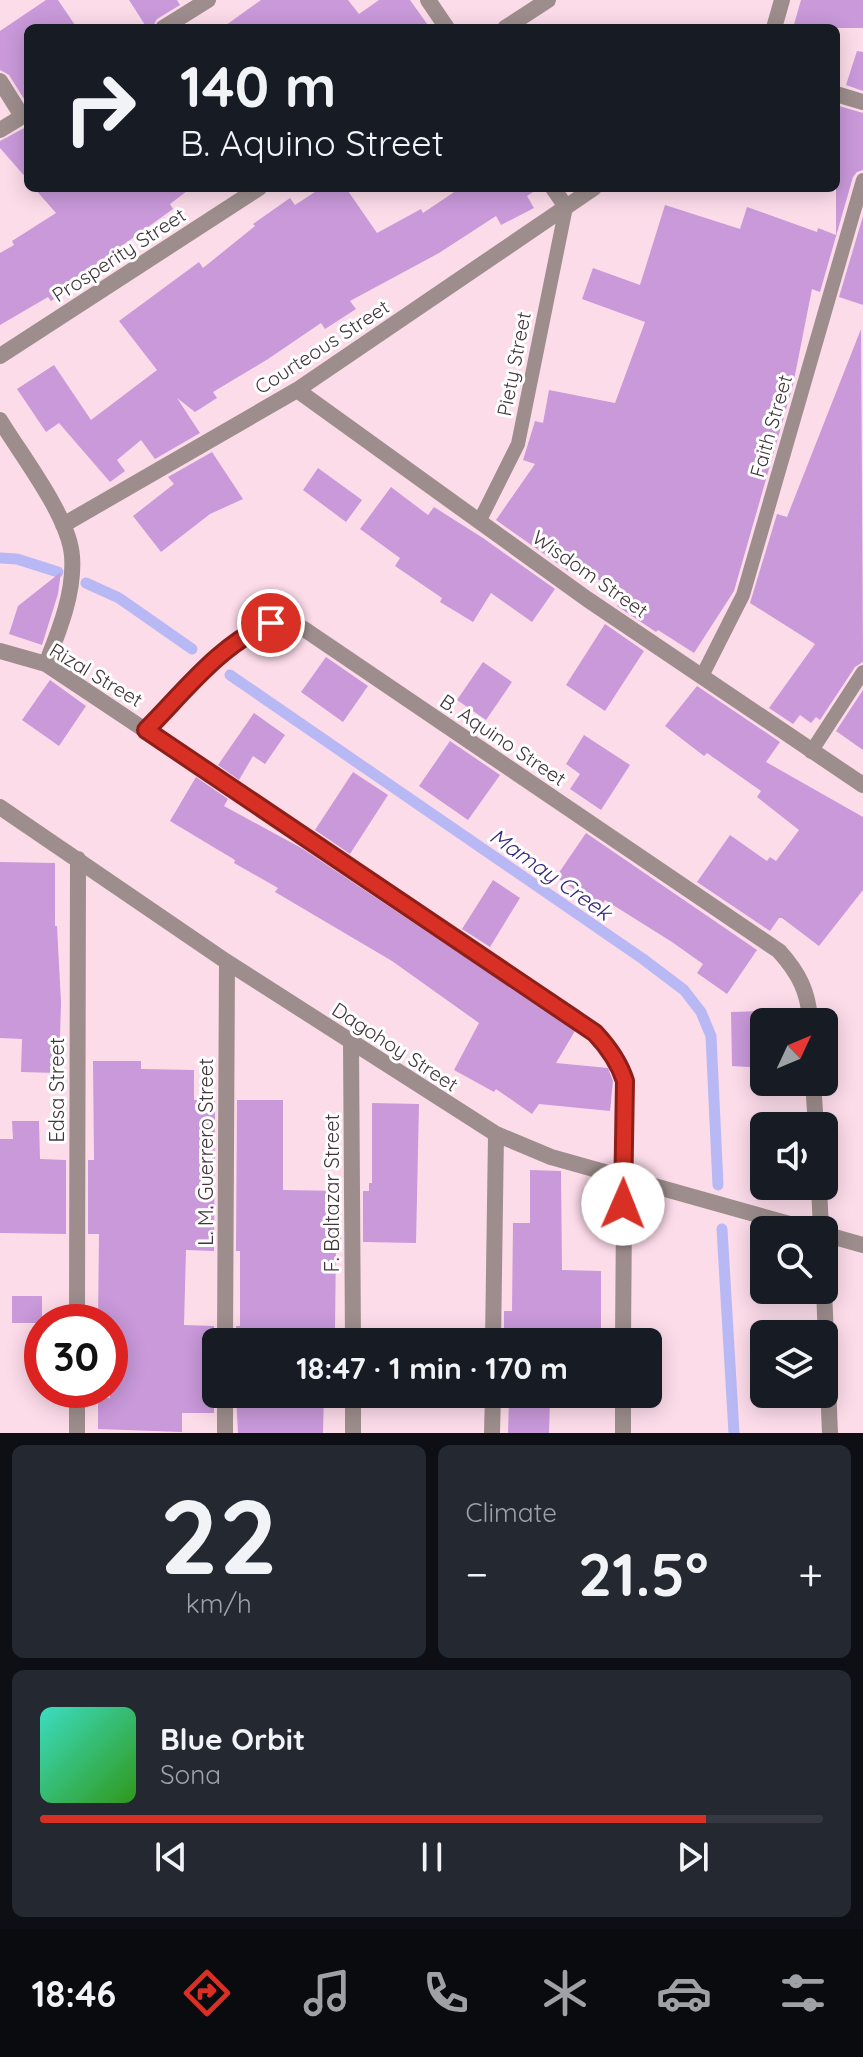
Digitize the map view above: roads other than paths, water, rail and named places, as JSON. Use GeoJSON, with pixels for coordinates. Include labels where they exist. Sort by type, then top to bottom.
{"type":"FeatureCollection","features":[{"type":"Feature","properties":{"kind":"street"},"geometry":{"type":"LineString","coordinates":[[169,24],[208,0]]}},
{"type":"Feature","properties":{"kind":"street"},"geometry":{"type":"LineString","coordinates":[[428,0],[444,24]]}},
{"type":"Feature","properties":{"kind":"street"},"geometry":{"type":"LineString","coordinates":[[511,24],[548,0]]}},
{"type":"Feature","properties":{"kind":"street"},"geometry":{"type":"LineString","coordinates":[[775,24],[782,0]]}},
{"type":"Feature","properties":{"kind":"street"},"geometry":{"type":"LineString","coordinates":[[0,81],[24,113]]}},
{"type":"Feature","properties":{"kind":"street"},"geometry":{"type":"LineString","coordinates":[[840,95],[863,102]]}},
{"type":"Feature","properties":{"kind":"street"},"geometry":{"type":"LineString","coordinates":[[0,130],[24,115]]}},
{"type":"Feature","properties":{"kind":"street","name":"Prosperity Street"},"geometry":{"type":"LineString","coordinates":[[0,356],[253,192]]}},
{"type":"Feature","properties":{"kind":"street"},"geometry":{"type":"LineString","coordinates":[[556,192],[566,207]]}},
{"type":"Feature","properties":{"kind":"street","name":"Courteous Street"},"geometry":{"type":"LineString","coordinates":[[63,525],[297,390],[588,192]]}},
{"type":"Feature","properties":{"kind":"street","name":"Wisdom Street"},"geometry":{"type":"LineString","coordinates":[[297,390],[587,599],[863,785]]}},
{"type":"Feature","properties":{"kind":"street"},"geometry":{"type":"LineString","coordinates":[[0,420],[63,525],[72,556],[63,614],[46,664]]}},
{"type":"Feature","properties":{"kind":"street","name":"B. Aquino Street"},"geometry":{"type":"LineString","coordinates":[[146,730],[248,632],[271,623],[304,629],[779,951],[795,969],[809,1000],[809,1008]]}},
{"type":"Feature","properties":{"kind":"street","name":"Rizal Street"},"geometry":{"type":"LineString","coordinates":[[0,651],[46,664],[595,1033],[609,1047],[625,1081],[623,1328]]}},
{"type":"Feature","properties":{"kind":"street","name":"Dagohoy Street"},"geometry":{"type":"LineString","coordinates":[[0,807],[227,962],[496,1134],[551,1157],[761,1216]]}},
{"type":"Feature","properties":{"kind":"street","name":"Edsa Street"},"geometry":{"type":"LineString","coordinates":[[77,1304],[78,859]]}},
{"type":"Feature","properties":{"kind":"street","name":"L. M. Guerrero Street"},"geometry":{"type":"LineString","coordinates":[[225,1328],[227,962]]}},
{"type":"Feature","properties":{"kind":"street","name":"F. Baltazar Street"},"geometry":{"type":"LineString","coordinates":[[351,1043],[353,1328]]}},
{"type":"Feature","properties":{"kind":"street"},"geometry":{"type":"LineString","coordinates":[[493,1328],[496,1134]]}},
{"type":"Feature","properties":{"kind":"street"},"geometry":{"type":"LineString","coordinates":[[838,1237],[863,1245]]}},
{"type":"Feature","properties":{"kind":"street"},"geometry":{"type":"LineString","coordinates":[[825,1304],[830,1433]]}},
{"type":"Feature","properties":{"kind":"street"},"geometry":{"type":"LineString","coordinates":[[77,1408],[77,1433]]}},
{"type":"Feature","properties":{"kind":"street"},"geometry":{"type":"LineString","coordinates":[[225,1408],[225,1433]]}},
{"type":"Feature","properties":{"kind":"street"},"geometry":{"type":"LineString","coordinates":[[353,1408],[353,1433]]}},
{"type":"Feature","properties":{"kind":"street"},"geometry":{"type":"LineString","coordinates":[[492,1433],[493,1408]]}},
{"type":"Feature","properties":{"kind":"street"},"geometry":{"type":"LineString","coordinates":[[623,1408],[623,1433]]}},
{"type":"Feature","properties":{"kind":"lane","name":"Faith Street"},"geometry":{"type":"LineString","coordinates":[[702,676],[743,595],[863,180]]}},
{"type":"Feature","properties":{"kind":"lane","name":"Piety Street"},"geometry":{"type":"LineString","coordinates":[[480,520],[518,444],[566,207]]}},
{"type":"Feature","properties":{"kind":"lane"},"geometry":{"type":"LineString","coordinates":[[811,752],[863,672]]}},
{"type":"Feature","properties":{"kind":"waterway","name":"Mamay Creek"},"geometry":{"type":"LineString","coordinates":[[0,558],[17,559],[58,572]]}},
{"type":"Feature","properties":{"kind":"waterway","name":"Mamay Creek"},"geometry":{"type":"LineString","coordinates":[[86,583],[119,598],[192,649]]}},
{"type":"Feature","properties":{"kind":"waterway","name":"Mamay Creek"},"geometry":{"type":"LineString","coordinates":[[230,675],[684,990],[701,1012],[711,1036],[718,1185]]}},
{"type":"Feature","properties":{"kind":"waterway","name":"Mamay Creek"},"geometry":{"type":"LineString","coordinates":[[722,1229],[734,1433]]}}]}
